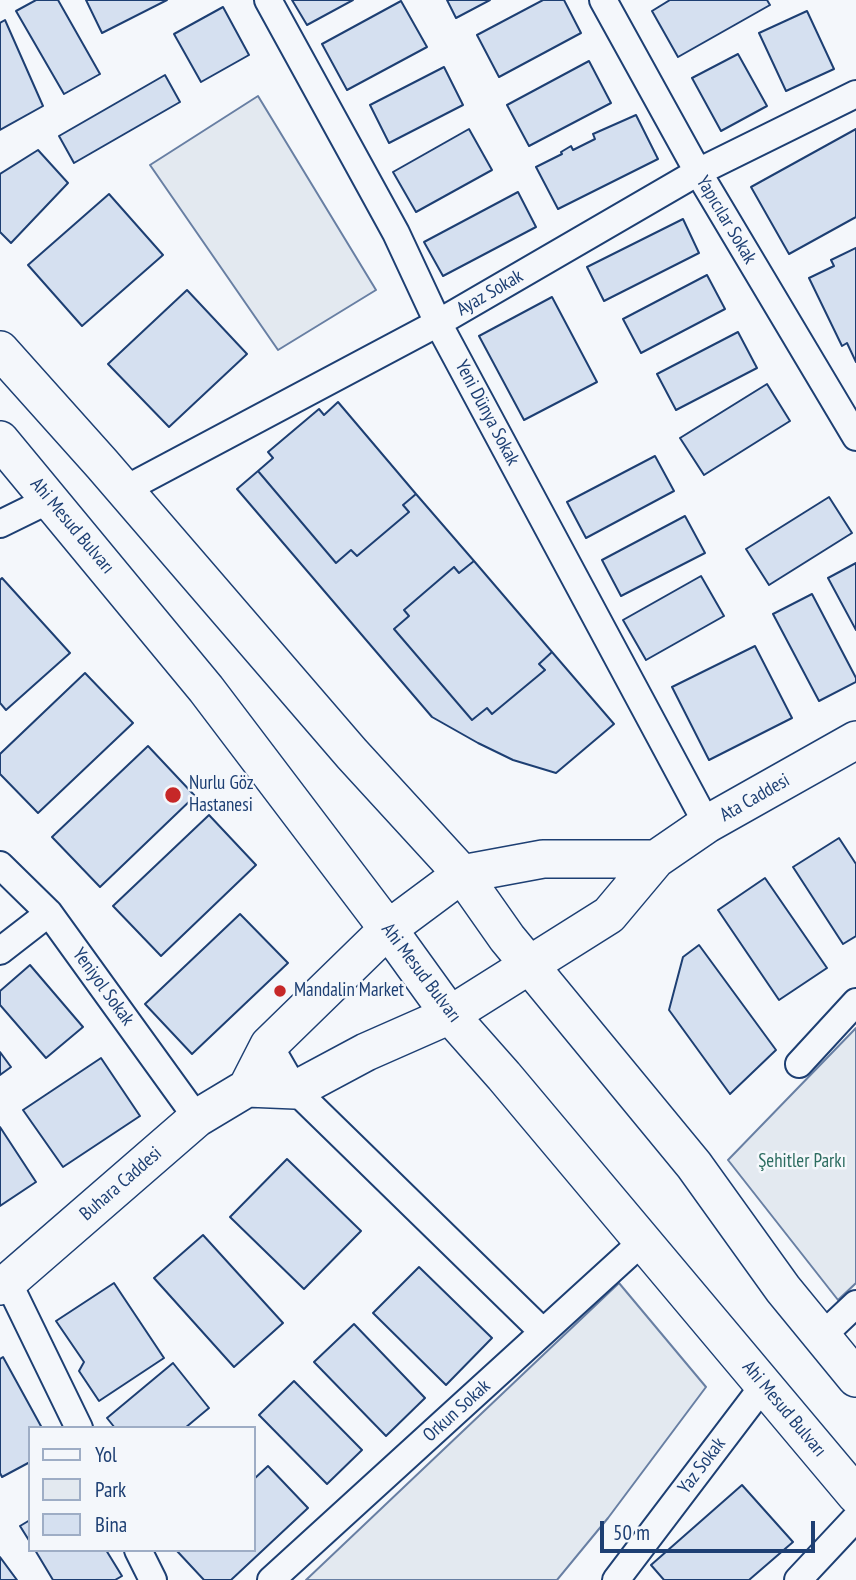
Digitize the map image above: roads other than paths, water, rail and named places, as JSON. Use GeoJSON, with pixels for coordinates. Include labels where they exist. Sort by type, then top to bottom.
{"type":"FeatureCollection","features":[{"type":"Feature","properties":{"kind":"main road"},"geometry":{"type":"LineString","coordinates":[[0,350],[352,754],[462,874],[530,966],[694,1165],[783,1290],[856,1378]]}},
{"type":"Feature","properties":{"kind":"main road","name":"Ahi Mesud Bulvarı"},"geometry":{"type":"LineString","coordinates":[[0,440],[206,690],[450,1015],[856,1495]]}},
{"type":"Feature","properties":{"kind":"main road","name":"Ata Caddesi"},"geometry":{"type":"LineString","coordinates":[[295,1090],[366,1052],[450,1015],[530,966],[609,915],[656,859],[708,824],[856,740]]}},
{"type":"Feature","properties":{"kind":"main road"},"geometry":{"type":"LineString","coordinates":[[295,1090],[247,1088],[269,1045],[388,929],[462,874],[543,859],[656,859]]}},
{"type":"Feature","properties":{"kind":"main road","name":"Buhara Caddesi"},"geometry":{"type":"LineString","coordinates":[[4,1284],[197,1118],[247,1088]]}},
{"type":"Feature","properties":{"kind":"street","name":"Yeni Dünya Sokak"},"geometry":{"type":"LineString","coordinates":[[268,0],[396,233],[438,323],[708,824]]}},
{"type":"Feature","properties":{"kind":"street","name":"Yapıcılar Sokak"},"geometry":{"type":"LineString","coordinates":[[603,0],[698,172],[855,434]]}},
{"type":"Feature","properties":{"kind":"street","name":"Ayaz Sokak"},"geometry":{"type":"LineString","coordinates":[[124,490],[438,323],[698,172],[856,94]]}},
{"type":"Feature","properties":{"kind":"street"},"geometry":{"type":"LineString","coordinates":[[0,524],[51,499]]}},
{"type":"Feature","properties":{"kind":"street","name":"Yeniyol Sokak"},"geometry":{"type":"LineString","coordinates":[[0,865],[49,913],[197,1118]]}},
{"type":"Feature","properties":{"kind":"street"},"geometry":{"type":"LineString","coordinates":[[0,951],[49,913]]}},
{"type":"Feature","properties":{"kind":"street"},"geometry":{"type":"LineString","coordinates":[[799,1064],[856,1002]]}},
{"type":"Feature","properties":{"kind":"street"},"geometry":{"type":"LineString","coordinates":[[269,1045],[295,1090],[543,1332]]}},
{"type":"Feature","properties":{"kind":"street","name":"Orkun Sokak"},"geometry":{"type":"LineString","coordinates":[[271,1580],[643,1241]]}},
{"type":"Feature","properties":{"kind":"street"},"geometry":{"type":"LineString","coordinates":[[4,1284],[78,1426]]}},
{"type":"Feature","properties":{"kind":"street"},"geometry":{"type":"LineString","coordinates":[[822,1336],[856,1304]]}},
{"type":"Feature","properties":{"kind":"street","name":"Yaz Sokak"},"geometry":{"type":"LineString","coordinates":[[616,1580],[764,1385]]}},
{"type":"Feature","properties":{"kind":"street"},"geometry":{"type":"LineString","coordinates":[[798,1580],[856,1518]]}},
{"type":"Feature","properties":{"kind":"street"},"geometry":{"type":"LineString","coordinates":[[139,1552],[151,1579]]}},
{"type":"Feature","properties":{"kind":"place","name":"Nurlu Göz Hastanesi"},"geometry":{"type":"Point","coordinates":[173,795]}},
{"type":"Feature","properties":{"kind":"place","name":"Mandalin Market"},"geometry":{"type":"Point","coordinates":[280,991]}},
{"type":"Feature","properties":{"kind":"park label","name":"Şehitler Parkı"},"geometry":{"type":"Point","coordinates":[802,1162]}}]}
